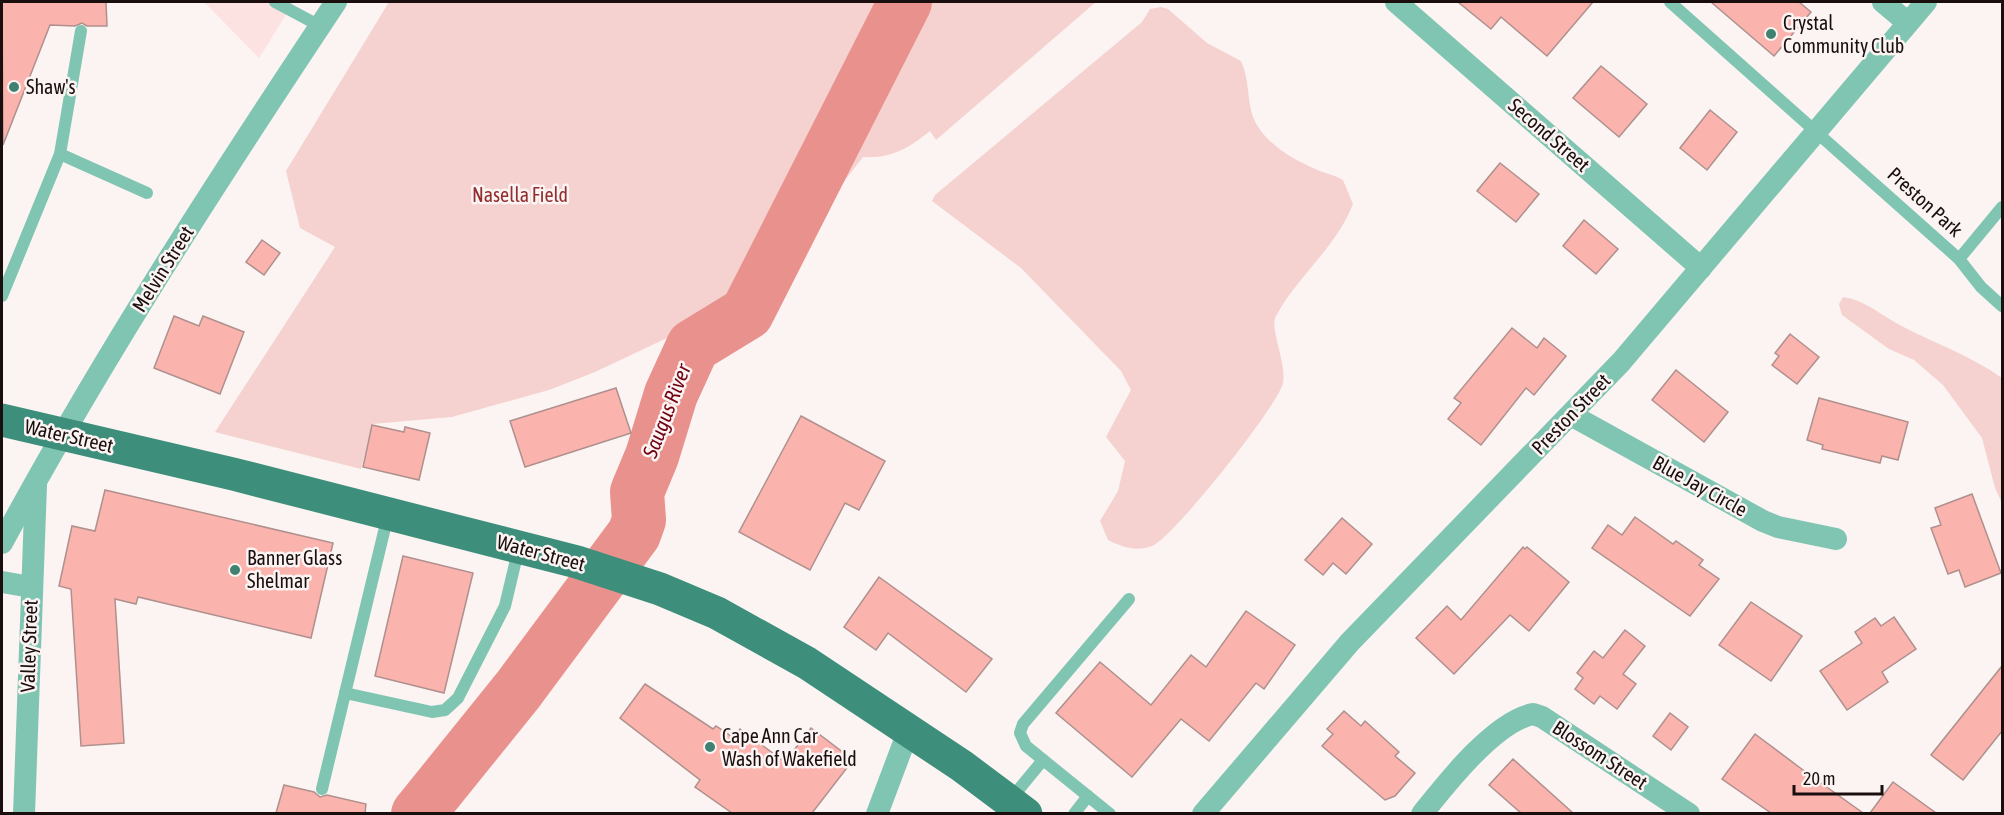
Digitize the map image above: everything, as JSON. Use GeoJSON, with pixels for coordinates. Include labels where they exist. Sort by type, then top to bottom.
{"type":"FeatureCollection","features":[{"type":"Feature","properties":{"kind":"main road","name":"Water Street"},"geometry":{"type":"LineString","coordinates":[[2,420],[233,474],[577,562],[631,578],[687,599],[750,629],[848,688],[1018,807]]}},
{"type":"Feature","properties":{"kind":"street","name":"Melvin Street"},"geometry":{"type":"LineString","coordinates":[[2,543],[61,434],[202,207],[336,2]]}},
{"type":"Feature","properties":{"kind":"street","name":"Second Street"},"geometry":{"type":"LineString","coordinates":[[1396,2],[1701,268]]}},
{"type":"Feature","properties":{"kind":"street"},"geometry":{"type":"LineString","coordinates":[[1883,2],[1908,23]]}},
{"type":"Feature","properties":{"kind":"street","name":"Preston Street"},"geometry":{"type":"LineString","coordinates":[[1203,813],[1350,642],[1571,415],[1701,268],[1926,2]]}},
{"type":"Feature","properties":{"kind":"street","name":"Blue Jay Circle"},"geometry":{"type":"LineString","coordinates":[[1571,415],[1763,521],[1836,539]]}},
{"type":"Feature","properties":{"kind":"street","name":"Valley Street"},"geometry":{"type":"LineString","coordinates":[[24,813],[36,479]]}},
{"type":"Feature","properties":{"kind":"street"},"geometry":{"type":"LineString","coordinates":[[2,582],[31,587]]}},
{"type":"Feature","properties":{"kind":"street","name":"Blossom Street"},"geometry":{"type":"LineString","coordinates":[[1422,813],[1483,745],[1519,719],[1533,714],[1542,717],[1689,813]]}},
{"type":"Feature","properties":{"kind":"street"},"geometry":{"type":"LineString","coordinates":[[877,813],[909,729]]}},
{"type":"Feature","properties":{"kind":"lane"},"geometry":{"type":"LineString","coordinates":[[275,2],[320,26]]}},
{"type":"Feature","properties":{"kind":"lane","name":"Preston Park"},"geometry":{"type":"LineString","coordinates":[[1670,2],[1959,259],[1981,287],[2002,306]]}},
{"type":"Feature","properties":{"kind":"lane"},"geometry":{"type":"LineString","coordinates":[[2,296],[60,154],[81,31]]}},
{"type":"Feature","properties":{"kind":"lane"},"geometry":{"type":"LineString","coordinates":[[60,154],[147,193]]}},
{"type":"Feature","properties":{"kind":"lane"},"geometry":{"type":"LineString","coordinates":[[1959,259],[2002,207]]}},
{"type":"Feature","properties":{"kind":"lane"},"geometry":{"type":"LineString","coordinates":[[322,789],[388,514]]}},
{"type":"Feature","properties":{"kind":"lane"},"geometry":{"type":"LineString","coordinates":[[345,693],[432,712],[449,708],[458,698],[505,606],[519,547]]}},
{"type":"Feature","properties":{"kind":"lane"},"geometry":{"type":"LineString","coordinates":[[1110,813],[1022,742],[1022,727],[1129,599]]}},
{"type":"Feature","properties":{"kind":"lane"},"geometry":{"type":"LineString","coordinates":[[1018,807],[1042,760]]}},
{"type":"Feature","properties":{"kind":"lane"},"geometry":{"type":"LineString","coordinates":[[1074,813],[1089,796]]}},
{"type":"Feature","properties":{"kind":"shaded area"},"geometry":{"type":"Polygon","coordinates":[[[204,2],[294,2],[259,58],[204,2]]]}},
{"type":"Feature","properties":{"kind":"green space","name":"Nasella Field"},"geometry":{"type":"Polygon","coordinates":[[[389,2],[1096,2],[936,140],[930,131],[915,143],[899,151],[882,156],[863,157],[835,193],[823,199],[772,278],[684,330],[595,372],[549,390],[452,417],[372,424],[361,469],[215,432],[335,247],[300,228],[286,171],[389,2]]]}},
{"type":"Feature","properties":{"kind":"green space"},"geometry":{"type":"Polygon","coordinates":[[[1161,7],[1168,9],[1207,43],[1241,61],[1252,114],[1262,132],[1277,147],[1295,159],[1343,180],[1353,204],[1337,234],[1276,316],[1274,322],[1284,375],[1277,396],[1245,443],[1181,520],[1152,546],[1135,549],[1108,540],[1100,521],[1118,491],[1125,461],[1106,437],[1131,390],[1121,371],[1021,268],[932,201],[935,195],[1142,22],[1150,9],[1161,7]]]}},
{"type":"Feature","properties":{"kind":"green space"},"geometry":{"type":"Polygon","coordinates":[[[1843,297],[1864,304],[2002,378],[2002,503],[1995,488],[1982,438],[1943,385],[1914,360],[1889,349],[1842,315],[1839,304],[1843,297]]]}},
{"type":"Feature","properties":{"kind":"building","name":"Shaw's"},"geometry":{"type":"Polygon","coordinates":[[[2,2],[106,2],[107,26],[87,26],[82,23],[75,26],[50,25],[3,145],[2,2]]]}},
{"type":"Feature","properties":{"kind":"building"},"geometry":{"type":"Polygon","coordinates":[[[1458,2],[1593,2],[1547,56],[1501,17],[1491,29],[1458,2]]]}},
{"type":"Feature","properties":{"kind":"building","name":"Crystal Community Club"},"geometry":{"type":"Polygon","coordinates":[[[1711,2],[1799,2],[1811,12],[1774,56],[1711,2]]]}},
{"type":"Feature","properties":{"kind":"building"},"geometry":{"type":"Polygon","coordinates":[[[1601,66],[1647,104],[1619,137],[1573,98],[1601,66]]]}},
{"type":"Feature","properties":{"kind":"building"},"geometry":{"type":"Polygon","coordinates":[[[1710,110],[1737,132],[1707,170],[1680,148],[1710,110]]]}},
{"type":"Feature","properties":{"kind":"building"},"geometry":{"type":"Polygon","coordinates":[[[1500,163],[1539,194],[1516,222],[1477,191],[1500,163]]]}},
{"type":"Feature","properties":{"kind":"building"},"geometry":{"type":"Polygon","coordinates":[[[1584,220],[1618,249],[1596,274],[1563,246],[1584,220]]]}},
{"type":"Feature","properties":{"kind":"building"},"geometry":{"type":"Polygon","coordinates":[[[262,240],[280,253],[264,275],[246,262],[262,240]]]}},
{"type":"Feature","properties":{"kind":"building"},"geometry":{"type":"Polygon","coordinates":[[[174,316],[199,326],[203,316],[244,332],[220,394],[154,368],[174,316]]]}},
{"type":"Feature","properties":{"kind":"building"},"geometry":{"type":"Polygon","coordinates":[[[1512,328],[1537,348],[1544,338],[1566,356],[1534,395],[1526,388],[1481,445],[1448,419],[1461,403],[1454,398],[1512,328]]]}},
{"type":"Feature","properties":{"kind":"building"},"geometry":{"type":"Polygon","coordinates":[[[1790,334],[1819,357],[1797,384],[1772,365],[1779,356],[1775,353],[1790,334]]]}},
{"type":"Feature","properties":{"kind":"building"},"geometry":{"type":"Polygon","coordinates":[[[1676,370],[1728,412],[1704,442],[1652,400],[1676,370]]]}},
{"type":"Feature","properties":{"kind":"building"},"geometry":{"type":"Polygon","coordinates":[[[616,388],[631,433],[525,467],[510,421],[616,388]]]}},
{"type":"Feature","properties":{"kind":"building"},"geometry":{"type":"Polygon","coordinates":[[[1819,398],[1908,422],[1898,460],[1882,456],[1880,463],[1822,449],[1823,445],[1807,440],[1819,398]]]}},
{"type":"Feature","properties":{"kind":"building"},"geometry":{"type":"Polygon","coordinates":[[[801,416],[885,461],[859,510],[845,503],[810,570],[739,532],[801,416]]]}},
{"type":"Feature","properties":{"kind":"building"},"geometry":{"type":"Polygon","coordinates":[[[372,425],[404,432],[405,427],[430,433],[419,480],[363,467],[372,425]]]}},
{"type":"Feature","properties":{"kind":"building"},"geometry":{"type":"Polygon","coordinates":[[[105,490],[333,543],[311,638],[138,597],[136,604],[115,599],[124,743],[81,746],[71,589],[59,586],[72,526],[95,531],[105,490]]]}},
{"type":"Feature","properties":{"kind":"building"},"geometry":{"type":"Polygon","coordinates":[[[1972,494],[2001,573],[1965,587],[1959,570],[1948,574],[1931,528],[1941,525],[1935,508],[1972,494]]]}},
{"type":"Feature","properties":{"kind":"building"},"geometry":{"type":"Polygon","coordinates":[[[1635,517],[1673,544],[1676,541],[1703,560],[1699,565],[1719,579],[1690,616],[1592,548],[1608,525],[1622,535],[1635,517]]]}},
{"type":"Feature","properties":{"kind":"building"},"geometry":{"type":"Polygon","coordinates":[[[1342,518],[1372,544],[1346,574],[1333,563],[1323,575],[1305,560],[1342,518]]]}},
{"type":"Feature","properties":{"kind":"building"},"geometry":{"type":"Polygon","coordinates":[[[1523,547],[1525,549],[1527,547],[1569,582],[1529,631],[1510,615],[1454,674],[1416,638],[1447,606],[1461,620],[1523,547]]]}},
{"type":"Feature","properties":{"kind":"building"},"geometry":{"type":"Polygon","coordinates":[[[403,556],[473,573],[444,693],[375,676],[403,556]]]}},
{"type":"Feature","properties":{"kind":"building"},"geometry":{"type":"Polygon","coordinates":[[[879,577],[992,659],[966,692],[888,633],[876,650],[844,627],[879,577]]]}},
{"type":"Feature","properties":{"kind":"building"},"geometry":{"type":"Polygon","coordinates":[[[1751,602],[1802,636],[1771,681],[1719,645],[1751,602]]]}},
{"type":"Feature","properties":{"kind":"building"},"geometry":{"type":"Polygon","coordinates":[[[1246,611],[1295,645],[1264,689],[1256,683],[1209,741],[1181,719],[1132,777],[1056,713],[1100,662],[1151,705],[1191,655],[1206,667],[1246,611]]]}},
{"type":"Feature","properties":{"kind":"building"},"geometry":{"type":"Polygon","coordinates":[[[1894,617],[1916,649],[1882,672],[1888,682],[1847,710],[1820,671],[1862,643],[1855,632],[1875,618],[1881,626],[1894,617]]]}},
{"type":"Feature","properties":{"kind":"building"},"geometry":{"type":"Polygon","coordinates":[[[1625,630],[1645,646],[1623,674],[1636,684],[1617,709],[1600,696],[1594,704],[1575,689],[1583,678],[1577,673],[1594,651],[1603,658],[1625,630]]]}},
{"type":"Feature","properties":{"kind":"building"},"geometry":{"type":"Polygon","coordinates":[[[2002,666],[2002,731],[1963,780],[1931,755],[2002,666]]]}},
{"type":"Feature","properties":{"kind":"building"},"geometry":{"type":"Polygon","coordinates":[[[645,684],[713,729],[716,726],[734,738],[740,729],[785,762],[811,728],[853,760],[812,813],[732,813],[695,787],[700,780],[620,718],[645,684]]]}},
{"type":"Feature","properties":{"kind":"building"},"geometry":{"type":"Polygon","coordinates":[[[1344,711],[1361,726],[1365,721],[1399,752],[1395,756],[1415,773],[1395,796],[1385,800],[1322,746],[1333,734],[1327,729],[1344,711]]]}},
{"type":"Feature","properties":{"kind":"building"},"geometry":{"type":"Polygon","coordinates":[[[1670,713],[1688,727],[1671,750],[1653,736],[1670,713]]]}},
{"type":"Feature","properties":{"kind":"building"},"geometry":{"type":"Polygon","coordinates":[[[1755,734],[1863,813],[1771,813],[1722,779],[1755,734]]]}},
{"type":"Feature","properties":{"kind":"building"},"geometry":{"type":"Polygon","coordinates":[[[1513,759],[1573,813],[1521,813],[1489,785],[1513,759]]]}},
{"type":"Feature","properties":{"kind":"building"},"geometry":{"type":"Polygon","coordinates":[[[1893,782],[1936,813],[1870,813],[1893,782]]]}},
{"type":"Feature","properties":{"kind":"building"},"geometry":{"type":"Polygon","coordinates":[[[284,785],[314,792],[320,797],[327,795],[366,804],[365,813],[276,813],[284,785]]]}},
{"type":"Feature","properties":{"kind":"waterway","name":"Saugus River"},"geometry":{"type":"LineString","coordinates":[[418,814],[518,690],[634,534],[639,520],[637,492],[652,456],[671,394],[693,346],[747,313],[905,2]]}},
{"type":"Feature","properties":{"kind":"place","name":"Crystal Community Club"},"geometry":{"type":"Point","coordinates":[1771,34]}},
{"type":"Feature","properties":{"kind":"place","name":"Shaw's"},"geometry":{"type":"Point","coordinates":[14,87]}},
{"type":"Feature","properties":{"kind":"place","name":"Banner Glass Shelmar"},"geometry":{"type":"Point","coordinates":[235,570]}},
{"type":"Feature","properties":{"kind":"place","name":"Cape Ann Car Wash of Wakefield"},"geometry":{"type":"Point","coordinates":[710,747]}}]}
